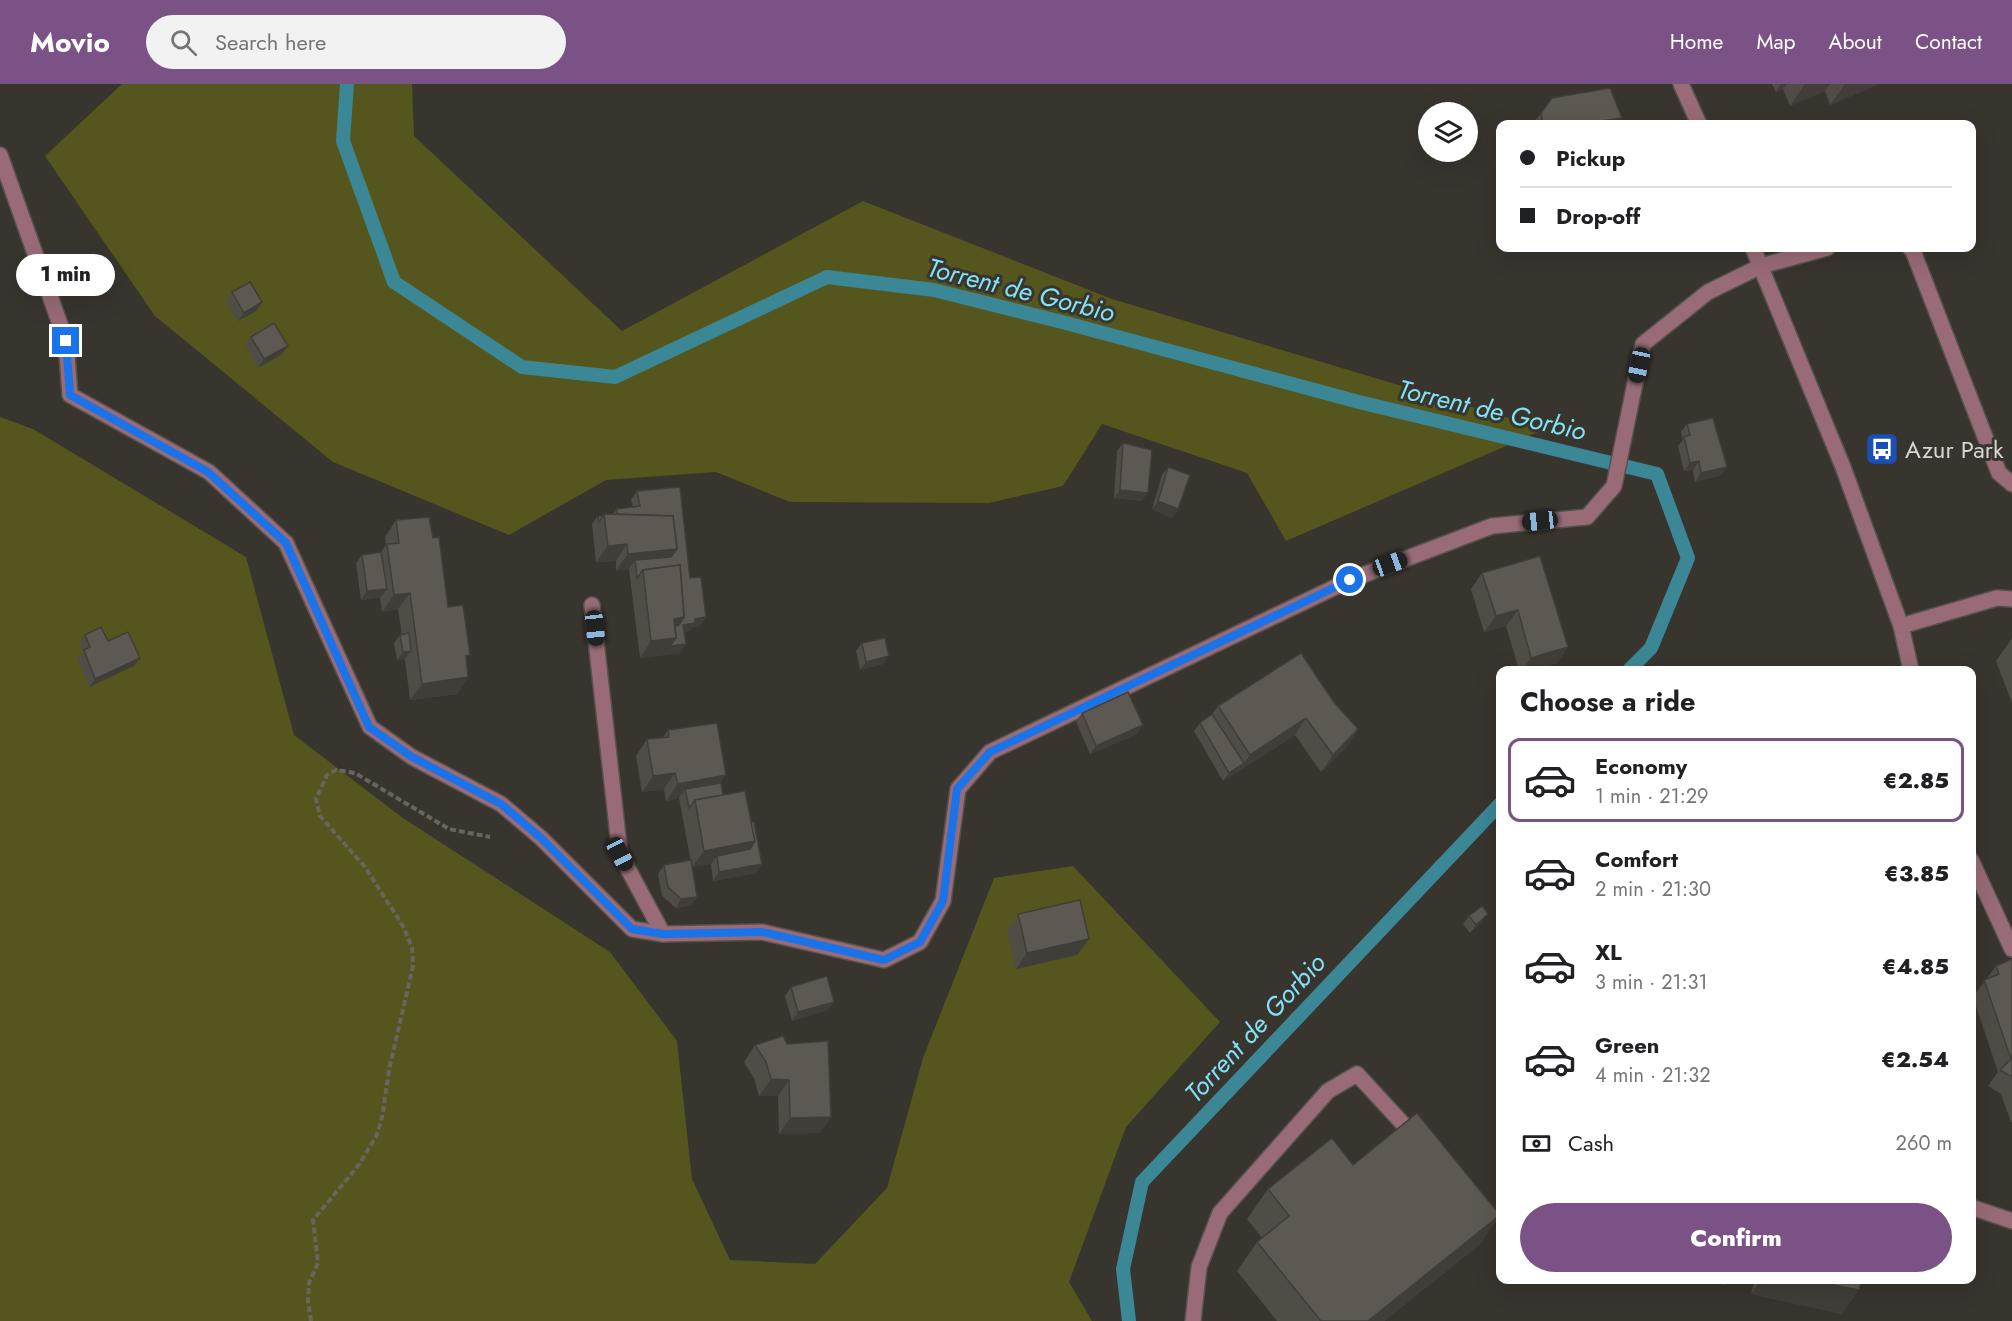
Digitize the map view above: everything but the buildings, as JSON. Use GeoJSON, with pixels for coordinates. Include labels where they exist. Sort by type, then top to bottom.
{"type":"FeatureCollection","features":[{"type":"Feature","properties":{"kind":"street"},"geometry":{"type":"LineString","coordinates":[[1682,84],[1697,120]]}},
{"type":"Feature","properties":{"kind":"street"},"geometry":{"type":"LineString","coordinates":[[0,155],[66,341],[70,395],[208,472],[286,543],[369,727],[412,757],[501,804],[541,838],[632,929],[663,934],[762,932],[884,960],[920,942],[943,901],[957,789],[990,752],[1350,580],[1492,526],[1587,517],[1614,486],[1643,344],[1708,292],[1761,266],[1812,252]]}},
{"type":"Feature","properties":{"kind":"street"},"geometry":{"type":"LineString","coordinates":[[1755,252],[1843,467],[1901,626],[1910,666]]}},
{"type":"Feature","properties":{"kind":"street"},"geometry":{"type":"LineString","coordinates":[[1913,252],[1999,473],[2012,484]]}},
{"type":"Feature","properties":{"kind":"street"},"geometry":{"type":"LineString","coordinates":[[1901,626],[1997,598],[2012,599]]}},
{"type":"Feature","properties":{"kind":"street"},"geometry":{"type":"LineString","coordinates":[[592,605],[620,854],[663,934]]}},
{"type":"Feature","properties":{"kind":"street"},"geometry":{"type":"LineString","coordinates":[[1976,871],[2012,949]]}},
{"type":"Feature","properties":{"kind":"street"},"geometry":{"type":"LineString","coordinates":[[1193,1321],[1199,1267],[1220,1214],[1328,1091],[1357,1074],[1428,1151]]}},
{"type":"Feature","properties":{"kind":"street"},"geometry":{"type":"LineString","coordinates":[[1976,1209],[2012,1221]]}},
{"type":"Feature","properties":{"kind":"path"},"geometry":{"type":"LineString","coordinates":[[311,1321],[308,1301],[309,1283],[318,1263],[313,1220],[358,1167],[376,1137],[382,1118],[389,1070],[413,966],[412,948],[403,926],[365,867],[320,816],[316,799],[321,784],[327,775],[336,770],[355,773],[449,829],[535,844],[541,838]]}},
{"type":"Feature","properties":{"kind":"shaded area"},"geometry":{"type":"Polygon","coordinates":[[[122,84],[412,84],[414,136],[622,331],[863,201],[1112,299],[1545,429],[1286,541],[1247,473],[1102,424],[1063,486],[989,503],[790,502],[716,472],[606,480],[509,535],[333,462],[155,316],[45,156],[122,84]]]}},
{"type":"Feature","properties":{"kind":"shaded area"},"geometry":{"type":"Polygon","coordinates":[[[0,417],[33,429],[246,557],[294,735],[403,818],[610,952],[677,1041],[692,1179],[730,1260],[815,1264],[887,1188],[923,1058],[994,878],[1073,866],[1220,1022],[1126,1127],[1069,1282],[1092,1321],[0,1321],[0,417]]]}},
{"type":"Feature","properties":{"kind":"waterway","name":"Torrent de Gorbio"},"geometry":{"type":"LineString","coordinates":[[347,84],[343,141],[394,282],[522,367],[615,377],[827,277],[934,290],[1359,402],[1657,474],[1688,558],[1651,648],[1633,666]]}},
{"type":"Feature","properties":{"kind":"waterway","name":"Torrent de Gorbio"},"geometry":{"type":"LineString","coordinates":[[1129,1321],[1123,1269],[1142,1182],[1496,808]]}},
{"type":"Feature","properties":{"kind":"place","name":"Azur Park"},"geometry":{"type":"Point","coordinates":[1882,449]}},
{"type":"Feature","properties":{"kind":"route"},"geometry":{"type":"LineString","coordinates":[[66,341],[70,395],[208,472],[286,543],[369,727],[412,757],[501,804],[541,838],[632,929],[663,934],[762,932],[884,960],[920,942],[943,901],[957,789],[990,752],[1350,580]]}}]}
